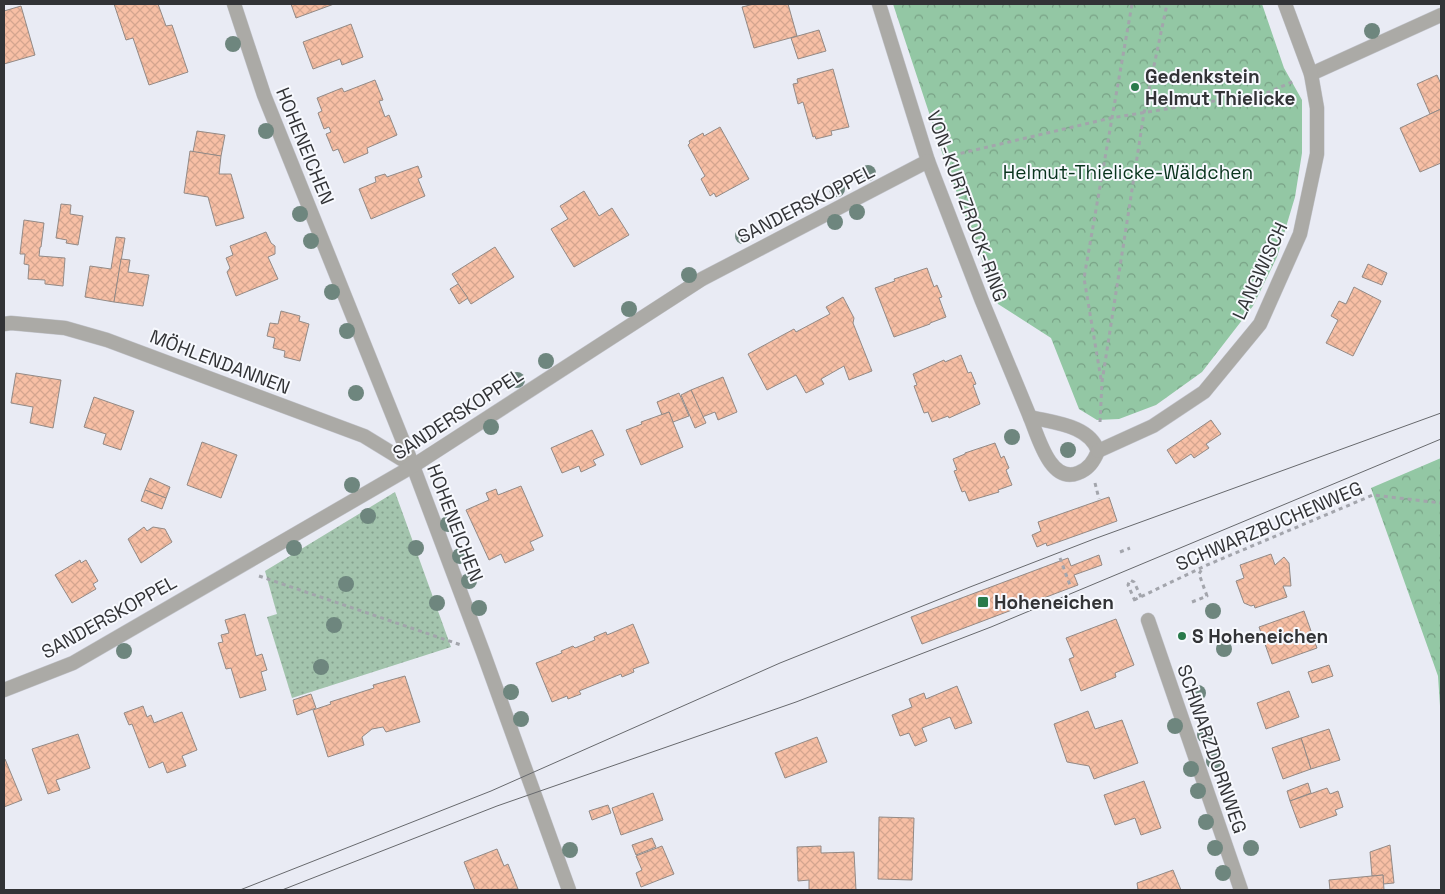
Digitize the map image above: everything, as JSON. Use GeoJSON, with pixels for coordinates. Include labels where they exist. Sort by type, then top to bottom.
{"type":"FeatureCollection","features":[{"type":"Feature","properties":{"kind":"street","name":"HOHENEICHEN"},"geometry":{"type":"LineString","coordinates":[[234,4],[264,95],[413,466],[569,890]]}},
{"type":"Feature","properties":{"kind":"street","name":"VON-KURTZROCK-RING"},"geometry":{"type":"LineString","coordinates":[[879,4],[928,161],[982,300],[1050,463],[1055,470],[1065,475],[1072,475],[1085,470],[1095,459],[1098,451]]}},
{"type":"Feature","properties":{"kind":"street","name":"LANGWISCH"},"geometry":{"type":"LineString","coordinates":[[1098,451],[1153,426],[1204,392],[1260,324],[1300,234],[1317,154],[1317,108],[1311,74],[1285,4]]}},
{"type":"Feature","properties":{"kind":"street"},"geometry":{"type":"LineString","coordinates":[[1311,74],[1441,15]]}},
{"type":"Feature","properties":{"kind":"street","name":"SANDERSKOPPEL"},"geometry":{"type":"LineString","coordinates":[[4,690],[72,663],[413,466],[702,279],[928,161]]}},
{"type":"Feature","properties":{"kind":"street","name":"MÖHLENDANNEN"},"geometry":{"type":"LineString","coordinates":[[4,324],[65,328],[107,340],[364,436],[413,466]]}},
{"type":"Feature","properties":{"kind":"street"},"geometry":{"type":"LineString","coordinates":[[1030,417],[1086,434],[1096,444],[1098,451]]}},
{"type":"Feature","properties":{"kind":"street","name":"SCHWARZDORNWEG"},"geometry":{"type":"LineString","coordinates":[[1148,620],[1241,890]]}},
{"type":"Feature","properties":{"kind":"path"},"geometry":{"type":"LineString","coordinates":[[1102,382],[1084,278],[1132,4]]}},
{"type":"Feature","properties":{"kind":"path"},"geometry":{"type":"LineString","coordinates":[[1098,451],[1102,382],[1144,113],[1166,4]]}},
{"type":"Feature","properties":{"kind":"path"},"geometry":{"type":"LineString","coordinates":[[965,152],[1111,118],[1269,92],[1311,74]]}},
{"type":"Feature","properties":{"kind":"path","name":"SCHWARZBUCHENWEG"},"geometry":{"type":"LineString","coordinates":[[1141,597],[1138,588],[1130,580],[1128,585],[1134,600],[1141,597],[1203,567],[1373,495],[1441,503]]}},
{"type":"Feature","properties":{"kind":"path"},"geometry":{"type":"LineString","coordinates":[[1120,552],[1130,548]]}},
{"type":"Feature","properties":{"kind":"path"},"geometry":{"type":"LineString","coordinates":[[1060,558],[1071,588]]}},
{"type":"Feature","properties":{"kind":"path"},"geometry":{"type":"LineString","coordinates":[[1192,602],[1207,596],[1199,574],[1203,567]]}},
{"type":"Feature","properties":{"kind":"path"},"geometry":{"type":"LineString","coordinates":[[235,568],[483,652]]}},
{"type":"Feature","properties":{"kind":"green space","name":"Helmut-Thielicke-Wäldchen"},"geometry":{"type":"Polygon","coordinates":[[[893,4],[1262,4],[1284,68],[1302,100],[1302,153],[1295,197],[1277,257],[1253,306],[1202,372],[1156,405],[1119,419],[1097,420],[1079,409],[1051,338],[998,304],[943,155],[893,4]]]}},
{"type":"Feature","properties":{"kind":"green space"},"geometry":{"type":"Polygon","coordinates":[[[1441,458],[1441,721],[1438,676],[1371,488],[1441,458]]]}},
{"type":"Feature","properties":{"kind":"green space"},"geometry":{"type":"Polygon","coordinates":[[[395,492],[451,647],[292,698],[267,617],[277,614],[265,571],[395,492]]]}},
{"type":"Feature","properties":{"kind":"building"},"geometry":{"type":"Polygon","coordinates":[[[114,4],[158,4],[166,26],[172,25],[188,72],[149,85],[133,38],[126,40],[114,4]]]}},
{"type":"Feature","properties":{"kind":"building"},"geometry":{"type":"Polygon","coordinates":[[[291,4],[334,4],[296,18],[291,4]]]}},
{"type":"Feature","properties":{"kind":"building"},"geometry":{"type":"Polygon","coordinates":[[[754,4],[788,4],[797,36],[754,48],[742,7],[754,4]]]}},
{"type":"Feature","properties":{"kind":"building"},"geometry":{"type":"Polygon","coordinates":[[[21,6],[35,55],[4,64],[4,11],[21,6]]]}},
{"type":"Feature","properties":{"kind":"building"},"geometry":{"type":"Polygon","coordinates":[[[351,24],[363,57],[342,65],[340,59],[313,69],[303,42],[351,24]]]}},
{"type":"Feature","properties":{"kind":"building"},"geometry":{"type":"Polygon","coordinates":[[[819,30],[826,51],[798,59],[791,38],[819,30]]]}},
{"type":"Feature","properties":{"kind":"building"},"geometry":{"type":"Polygon","coordinates":[[[833,69],[849,127],[831,131],[832,135],[816,139],[815,136],[813,137],[803,102],[798,104],[793,84],[798,83],[797,79],[833,69]]]}},
{"type":"Feature","properties":{"kind":"building"},"geometry":{"type":"Polygon","coordinates":[[[1437,75],[1441,84],[1441,109],[1430,114],[1417,84],[1437,75]]]}},
{"type":"Feature","properties":{"kind":"building"},"geometry":{"type":"Polygon","coordinates":[[[375,80],[383,100],[379,101],[385,117],[389,115],[397,135],[367,148],[368,153],[344,163],[338,149],[333,151],[326,134],[331,132],[329,127],[324,129],[318,113],[322,111],[317,98],[342,88],[344,92],[375,80]]]}},
{"type":"Feature","properties":{"kind":"building"},"geometry":{"type":"Polygon","coordinates":[[[1441,109],[1441,163],[1420,172],[1400,128],[1441,109]]]}},
{"type":"Feature","properties":{"kind":"building"},"geometry":{"type":"Polygon","coordinates":[[[720,127],[749,179],[716,197],[714,193],[710,196],[701,179],[705,176],[688,145],[689,141],[703,133],[704,136],[720,127]]]}},
{"type":"Feature","properties":{"kind":"building"},"geometry":{"type":"Polygon","coordinates":[[[197,131],[225,135],[221,156],[193,152],[197,131]]]}},
{"type":"Feature","properties":{"kind":"building"},"geometry":{"type":"Polygon","coordinates":[[[190,151],[221,156],[219,174],[231,174],[244,218],[216,226],[208,197],[184,193],[190,151]]]}},
{"type":"Feature","properties":{"kind":"building"},"geometry":{"type":"Polygon","coordinates":[[[418,166],[422,177],[418,179],[425,196],[371,219],[359,189],[376,182],[375,177],[385,174],[387,177],[418,166]]]}},
{"type":"Feature","properties":{"kind":"building"},"geometry":{"type":"Polygon","coordinates":[[[584,191],[599,216],[612,208],[629,235],[574,267],[551,229],[568,219],[560,206],[584,191]]]}},
{"type":"Feature","properties":{"kind":"building"},"geometry":{"type":"Polygon","coordinates":[[[61,204],[71,205],[70,214],[83,216],[78,245],[66,243],[67,240],[56,238],[61,204]]]}},
{"type":"Feature","properties":{"kind":"building"},"geometry":{"type":"Polygon","coordinates":[[[24,220],[44,223],[39,256],[65,258],[63,286],[45,284],[45,280],[28,279],[29,265],[24,264],[25,254],[20,254],[24,220]]]}},
{"type":"Feature","properties":{"kind":"building"},"geometry":{"type":"Polygon","coordinates":[[[266,232],[271,243],[275,246],[275,254],[268,257],[278,279],[236,296],[227,272],[230,268],[226,258],[233,255],[230,246],[266,232]]]}},
{"type":"Feature","properties":{"kind":"building"},"geometry":{"type":"Polygon","coordinates":[[[116,237],[125,238],[114,302],[85,297],[90,266],[111,269],[116,237]]]}},
{"type":"Feature","properties":{"kind":"building"},"geometry":{"type":"Polygon","coordinates":[[[495,247],[514,277],[471,304],[452,274],[495,247]]]}},
{"type":"Feature","properties":{"kind":"building"},"geometry":{"type":"Polygon","coordinates":[[[121,259],[130,260],[128,272],[149,275],[143,306],[114,302],[121,259]]]}},
{"type":"Feature","properties":{"kind":"building"},"geometry":{"type":"Polygon","coordinates":[[[1368,264],[1387,273],[1382,285],[1362,277],[1368,264]]]}},
{"type":"Feature","properties":{"kind":"building"},"geometry":{"type":"Polygon","coordinates":[[[927,268],[934,287],[937,285],[942,297],[939,298],[946,317],[894,337],[875,288],[895,281],[894,279],[927,268]]]}},
{"type":"Feature","properties":{"kind":"building"},"geometry":{"type":"Polygon","coordinates":[[[458,284],[468,298],[459,304],[450,289],[458,284]]]}},
{"type":"Feature","properties":{"kind":"building"},"geometry":{"type":"Polygon","coordinates":[[[1354,287],[1381,301],[1353,356],[1326,343],[1338,320],[1331,316],[1339,301],[1346,304],[1354,287]]]}},
{"type":"Feature","properties":{"kind":"building"},"geometry":{"type":"Polygon","coordinates":[[[843,297],[854,318],[853,323],[872,371],[849,380],[844,366],[821,379],[824,384],[806,393],[796,375],[767,390],[748,354],[794,329],[796,332],[830,314],[826,307],[843,297]]]}},
{"type":"Feature","properties":{"kind":"building"},"geometry":{"type":"Polygon","coordinates":[[[281,311],[300,316],[299,321],[309,324],[300,361],[284,357],[285,351],[273,348],[275,338],[267,336],[270,323],[278,324],[281,311]]]}},
{"type":"Feature","properties":{"kind":"building"},"geometry":{"type":"Polygon","coordinates":[[[961,355],[968,373],[971,372],[976,384],[973,385],[980,404],[949,418],[948,416],[932,422],[928,412],[924,413],[914,386],[917,385],[913,374],[944,360],[945,362],[961,355]]]}},
{"type":"Feature","properties":{"kind":"building"},"geometry":{"type":"Polygon","coordinates":[[[16,373],[61,380],[53,428],[30,423],[33,407],[11,403],[16,373]]]}},
{"type":"Feature","properties":{"kind":"building"},"geometry":{"type":"Polygon","coordinates":[[[723,377],[737,412],[718,420],[715,412],[702,417],[691,390],[723,377]]]}},
{"type":"Feature","properties":{"kind":"building"},"geometry":{"type":"Polygon","coordinates":[[[691,390],[706,423],[695,428],[681,395],[691,390]]]}},
{"type":"Feature","properties":{"kind":"building"},"geometry":{"type":"Polygon","coordinates":[[[679,393],[689,416],[673,422],[669,412],[662,415],[657,402],[679,393]]]}},
{"type":"Feature","properties":{"kind":"building"},"geometry":{"type":"Polygon","coordinates":[[[94,397],[134,411],[121,450],[103,444],[106,434],[84,427],[94,397]]]}},
{"type":"Feature","properties":{"kind":"building"},"geometry":{"type":"Polygon","coordinates":[[[669,412],[683,447],[641,465],[626,430],[642,424],[641,422],[669,412]]]}},
{"type":"Feature","properties":{"kind":"building"},"geometry":{"type":"Polygon","coordinates":[[[1211,420],[1221,434],[1206,444],[1209,448],[1194,458],[1191,454],[1176,464],[1167,450],[1211,420]]]}},
{"type":"Feature","properties":{"kind":"building"},"geometry":{"type":"Polygon","coordinates":[[[592,430],[604,455],[593,460],[596,465],[581,472],[579,466],[562,473],[551,448],[592,430]]]}},
{"type":"Feature","properties":{"kind":"building"},"geometry":{"type":"Polygon","coordinates":[[[202,442],[237,455],[221,498],[187,485],[202,442]]]}},
{"type":"Feature","properties":{"kind":"building"},"geometry":{"type":"Polygon","coordinates":[[[995,443],[1001,458],[1004,456],[1009,468],[1006,470],[1012,485],[998,490],[999,492],[969,501],[965,491],[962,492],[954,471],[957,470],[953,459],[995,443]]]}},
{"type":"Feature","properties":{"kind":"building"},"geometry":{"type":"Polygon","coordinates":[[[150,478],[170,487],[166,498],[145,490],[150,478]]]}},
{"type":"Feature","properties":{"kind":"building"},"geometry":{"type":"Polygon","coordinates":[[[521,486],[543,536],[530,542],[534,550],[505,563],[501,554],[489,560],[466,510],[489,500],[486,493],[496,489],[498,495],[521,486]]]}},
{"type":"Feature","properties":{"kind":"building"},"geometry":{"type":"Polygon","coordinates":[[[145,490],[166,498],[162,509],[141,501],[145,490]]]}},
{"type":"Feature","properties":{"kind":"building"},"geometry":{"type":"Polygon","coordinates":[[[1109,497],[1117,521],[1047,546],[1046,543],[1037,547],[1032,535],[1041,531],[1038,522],[1109,497]]]}},
{"type":"Feature","properties":{"kind":"building"},"geometry":{"type":"Polygon","coordinates":[[[144,527],[147,531],[153,527],[165,529],[172,542],[141,563],[128,539],[144,527]]]}},
{"type":"Feature","properties":{"kind":"building"},"geometry":{"type":"Polygon","coordinates":[[[1271,554],[1275,565],[1284,557],[1289,563],[1291,586],[1283,586],[1287,597],[1255,608],[1254,605],[1251,606],[1244,603],[1236,581],[1244,578],[1240,565],[1271,554]]]}},
{"type":"Feature","properties":{"kind":"building"},"geometry":{"type":"Polygon","coordinates":[[[1099,555],[1102,565],[1074,575],[1078,585],[922,644],[911,617],[1068,558],[1071,566],[1099,555]]]}},
{"type":"Feature","properties":{"kind":"building"},"geometry":{"type":"Polygon","coordinates":[[[80,560],[81,563],[86,560],[98,581],[93,584],[96,589],[72,603],[55,575],[80,560]]]}},
{"type":"Feature","properties":{"kind":"building"},"geometry":{"type":"Polygon","coordinates":[[[1304,611],[1317,648],[1272,664],[1259,627],[1304,611]]]}},
{"type":"Feature","properties":{"kind":"building"},"geometry":{"type":"Polygon","coordinates":[[[245,614],[256,656],[262,654],[267,670],[261,672],[266,690],[240,698],[231,668],[226,669],[218,643],[223,642],[221,635],[229,633],[225,620],[245,614]]]}},
{"type":"Feature","properties":{"kind":"building"},"geometry":{"type":"Polygon","coordinates":[[[1116,619],[1134,665],[1115,673],[1116,677],[1081,691],[1069,659],[1074,657],[1066,638],[1116,619]]]}},
{"type":"Feature","properties":{"kind":"building"},"geometry":{"type":"Polygon","coordinates":[[[633,624],[649,663],[633,669],[634,672],[622,677],[621,674],[579,691],[581,694],[568,699],[567,696],[552,702],[536,663],[562,653],[561,651],[573,646],[575,648],[595,640],[594,637],[606,632],[607,635],[633,624]]]}},
{"type":"Feature","properties":{"kind":"building"},"geometry":{"type":"Polygon","coordinates":[[[1329,665],[1333,676],[1312,683],[1308,672],[1329,665]]]}},
{"type":"Feature","properties":{"kind":"building"},"geometry":{"type":"Polygon","coordinates":[[[405,676],[420,722],[386,732],[383,727],[372,729],[362,737],[364,745],[328,757],[313,710],[331,704],[330,702],[374,688],[373,685],[405,676]]]}},
{"type":"Feature","properties":{"kind":"building"},"geometry":{"type":"Polygon","coordinates":[[[957,686],[972,723],[955,729],[950,717],[922,728],[927,741],[915,746],[909,733],[900,736],[892,715],[912,707],[909,699],[924,693],[926,699],[957,686]]]}},
{"type":"Feature","properties":{"kind":"building"},"geometry":{"type":"Polygon","coordinates":[[[1289,691],[1299,717],[1266,729],[1257,703],[1289,691]]]}},
{"type":"Feature","properties":{"kind":"building"},"geometry":{"type":"Polygon","coordinates":[[[311,694],[316,708],[297,715],[293,700],[311,694]]]}},
{"type":"Feature","properties":{"kind":"building"},"geometry":{"type":"Polygon","coordinates":[[[143,706],[147,717],[151,715],[154,723],[182,712],[197,750],[182,756],[186,766],[167,773],[163,762],[149,768],[132,724],[129,725],[124,713],[143,706]]]}},
{"type":"Feature","properties":{"kind":"building"},"geometry":{"type":"Polygon","coordinates":[[[1088,711],[1095,729],[1122,720],[1138,763],[1094,779],[1089,766],[1067,762],[1054,724],[1088,711]]]}},
{"type":"Feature","properties":{"kind":"building"},"geometry":{"type":"Polygon","coordinates":[[[1329,729],[1340,760],[1311,769],[1301,738],[1329,729]]]}},
{"type":"Feature","properties":{"kind":"building"},"geometry":{"type":"Polygon","coordinates":[[[78,734],[90,768],[56,780],[60,790],[48,794],[32,749],[78,734]]]}},
{"type":"Feature","properties":{"kind":"building"},"geometry":{"type":"Polygon","coordinates":[[[817,737],[827,762],[785,778],[775,753],[817,737]]]}},
{"type":"Feature","properties":{"kind":"building"},"geometry":{"type":"Polygon","coordinates":[[[1301,738],[1311,769],[1283,779],[1272,748],[1301,738]]]}},
{"type":"Feature","properties":{"kind":"building"},"geometry":{"type":"Polygon","coordinates":[[[4,760],[22,800],[4,807],[4,760]]]}},
{"type":"Feature","properties":{"kind":"building"},"geometry":{"type":"Polygon","coordinates":[[[1144,781],[1161,828],[1141,835],[1135,818],[1115,825],[1104,795],[1144,781]]]}},
{"type":"Feature","properties":{"kind":"building"},"geometry":{"type":"Polygon","coordinates":[[[1308,783],[1311,793],[1290,801],[1287,791],[1308,783]]]}},
{"type":"Feature","properties":{"kind":"building"},"geometry":{"type":"Polygon","coordinates":[[[1327,788],[1330,794],[1338,791],[1343,807],[1335,810],[1337,815],[1300,828],[1290,801],[1327,788]]]}},
{"type":"Feature","properties":{"kind":"building"},"geometry":{"type":"Polygon","coordinates":[[[653,793],[663,820],[621,835],[612,808],[653,793]]]}},
{"type":"Feature","properties":{"kind":"building"},"geometry":{"type":"Polygon","coordinates":[[[608,805],[611,813],[592,820],[589,811],[608,805]]]}},
{"type":"Feature","properties":{"kind":"building"},"geometry":{"type":"Polygon","coordinates":[[[879,817],[914,818],[912,880],[878,879],[879,817]]]}},
{"type":"Feature","properties":{"kind":"building"},"geometry":{"type":"Polygon","coordinates":[[[652,838],[656,847],[636,855],[632,845],[652,838]]]}},
{"type":"Feature","properties":{"kind":"building"},"geometry":{"type":"Polygon","coordinates":[[[1390,845],[1394,883],[1383,884],[1383,875],[1372,876],[1370,852],[1390,845]]]}},
{"type":"Feature","properties":{"kind":"building"},"geometry":{"type":"Polygon","coordinates":[[[662,846],[674,874],[641,887],[636,873],[642,870],[636,856],[662,846]]]}},
{"type":"Feature","properties":{"kind":"building"},"geometry":{"type":"Polygon","coordinates":[[[821,846],[821,853],[854,852],[856,890],[809,890],[809,880],[798,881],[797,847],[821,846]]]}},
{"type":"Feature","properties":{"kind":"building"},"geometry":{"type":"Polygon","coordinates":[[[497,849],[504,866],[508,864],[518,889],[475,890],[464,862],[497,849]]]}},
{"type":"Feature","properties":{"kind":"building"},"geometry":{"type":"Polygon","coordinates":[[[1173,870],[1181,890],[1138,890],[1137,883],[1173,870]]]}},
{"type":"Feature","properties":{"kind":"building"},"geometry":{"type":"Polygon","coordinates":[[[1383,875],[1384,890],[1330,890],[1329,880],[1383,875]]]}},
{"type":"Feature","properties":{"kind":"tram line"},"geometry":{"type":"LineString","coordinates":[[240,890],[491,791],[780,663],[970,587],[1094,539],[1441,413]]}},
{"type":"Feature","properties":{"kind":"tram line"},"geometry":{"type":"LineString","coordinates":[[282,890],[497,806],[796,702],[991,627],[1441,439]]}},
{"type":"Feature","properties":{"kind":"place","name":"Gedenkstein Helmut Thielicke"},"geometry":{"type":"Point","coordinates":[1135,87]}},
{"type":"Feature","properties":{"kind":"place","name":"Hoheneichen"},"geometry":{"type":"Point","coordinates":[983,602]}},
{"type":"Feature","properties":{"kind":"place","name":"S Hoheneichen"},"geometry":{"type":"Point","coordinates":[1182,636]}}]}
